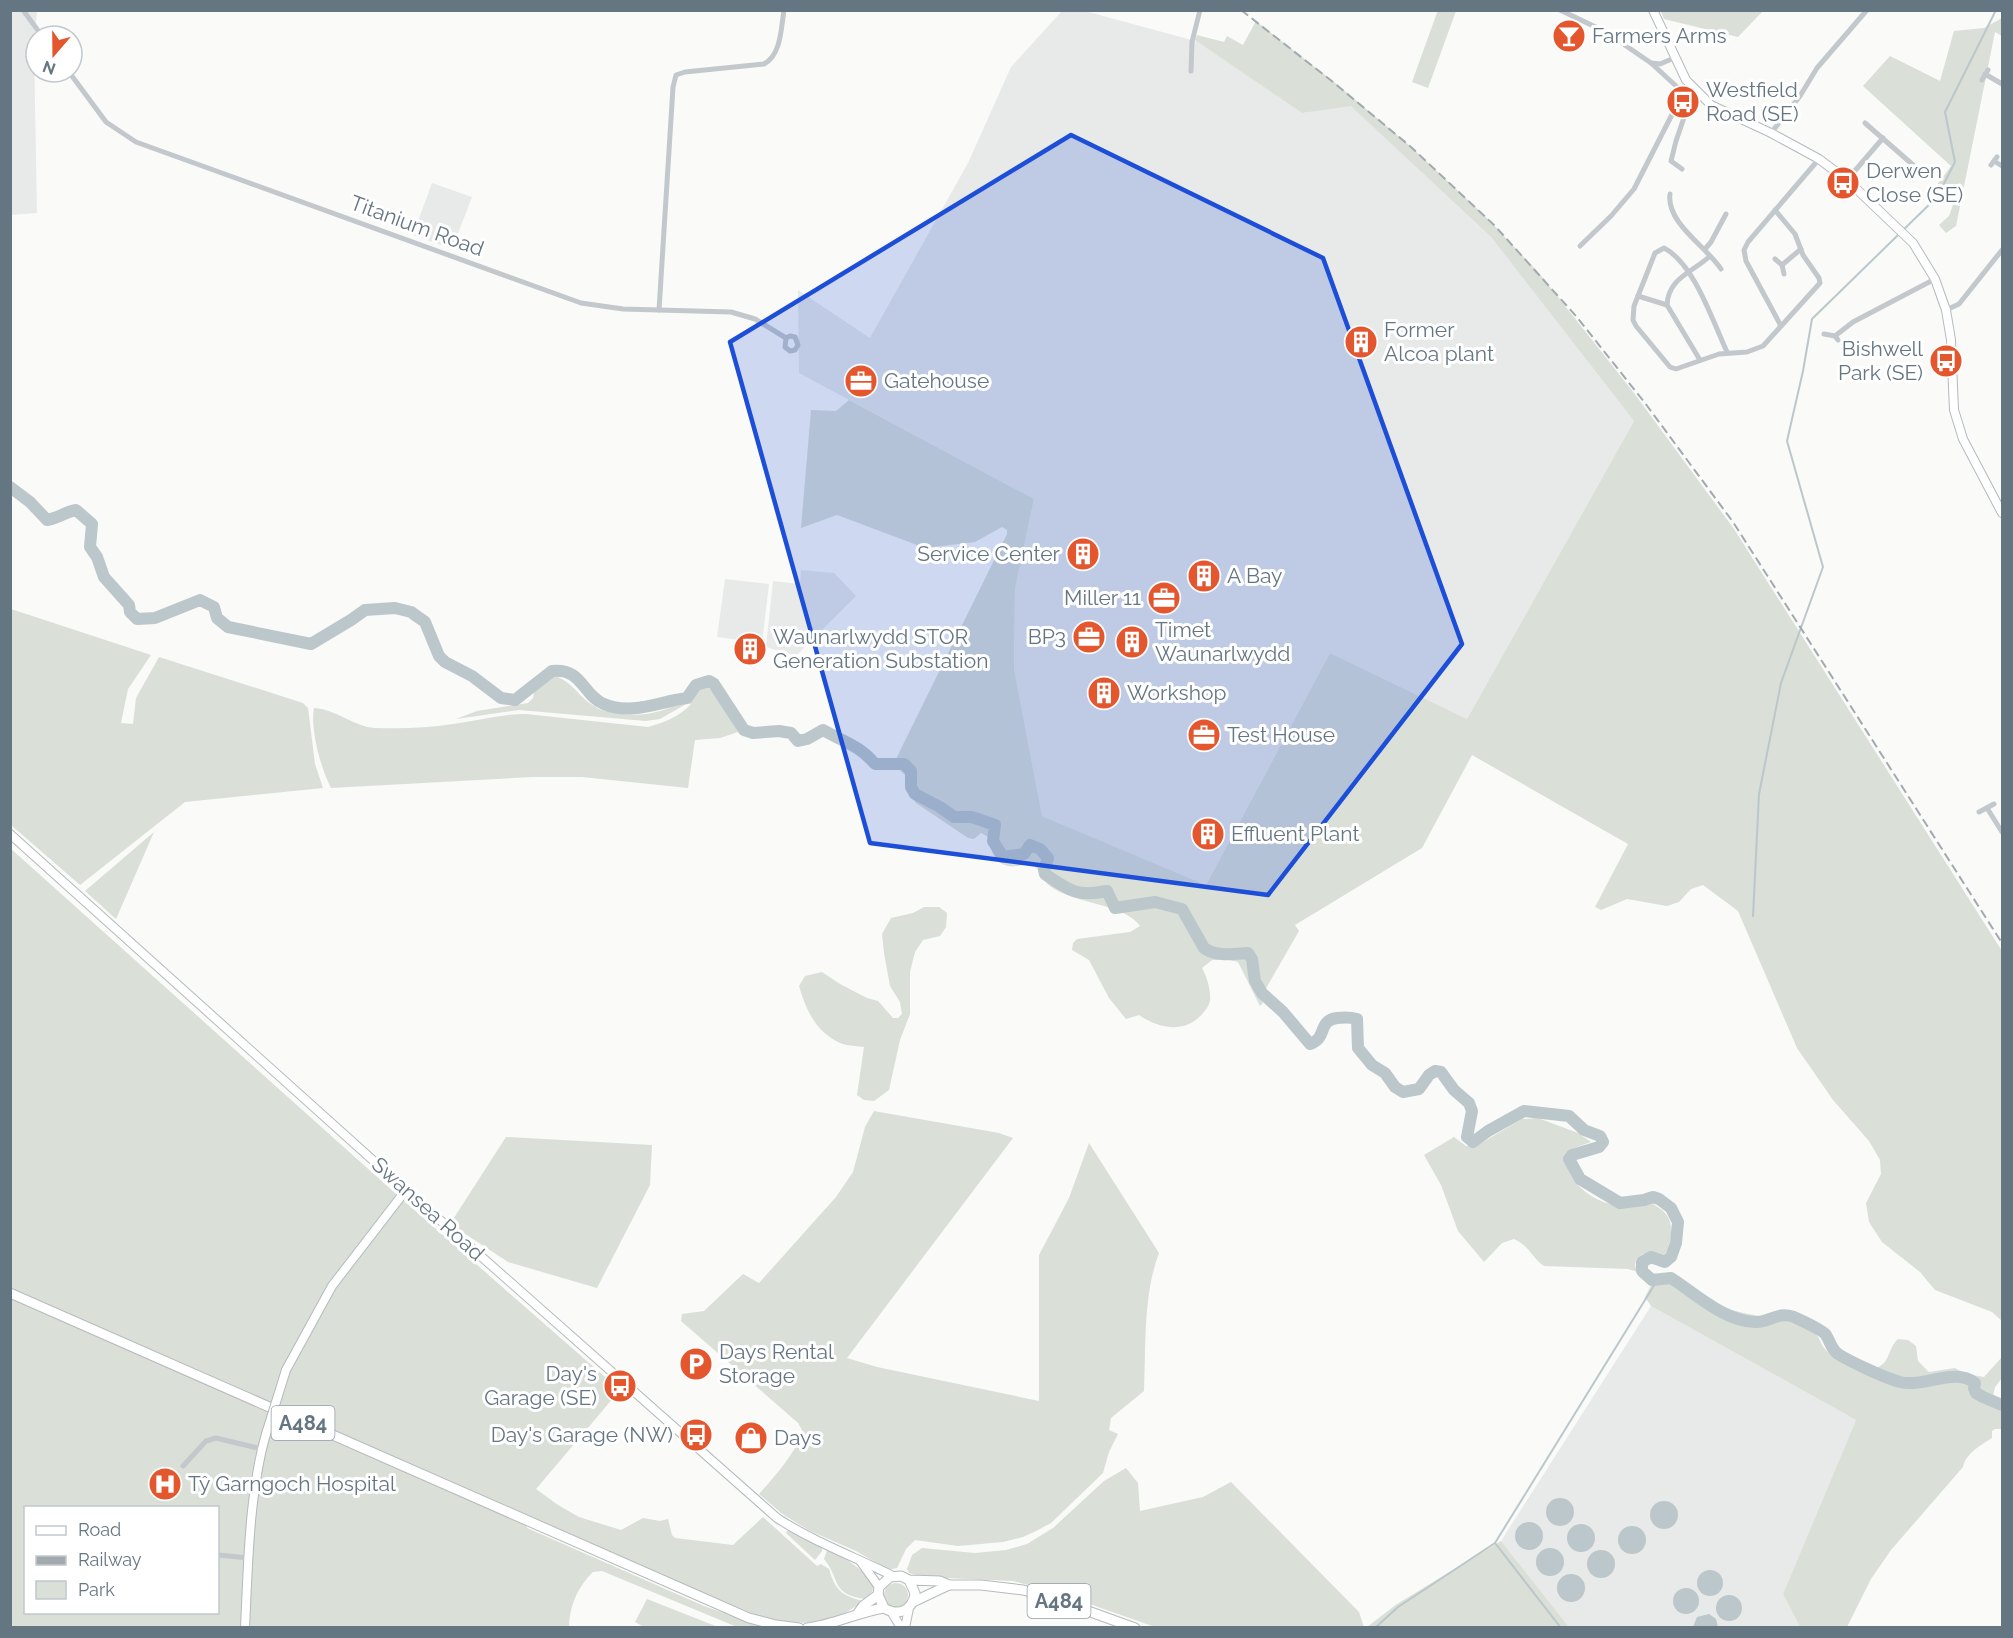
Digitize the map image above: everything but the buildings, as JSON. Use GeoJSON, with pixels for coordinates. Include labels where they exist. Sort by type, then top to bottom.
{"type":"FeatureCollection","features":[{"type":"Feature","properties":{"kind":"main road"},"geometry":{"type":"LineString","coordinates":[[1653,10],[1674,58],[1695,96],[1819,159],[1847,180],[1913,243],[1935,279],[1946,310],[1951,340],[1954,410],[1963,439],[2002,510]]}},
{"type":"Feature","properties":{"kind":"main road","name":"Swansea Road"},"geometry":{"type":"LineString","coordinates":[[10,834],[406,1190],[777,1518],[801,1533],[893,1576]]}},
{"type":"Feature","properties":{"kind":"main road"},"geometry":{"type":"LineString","coordinates":[[244,1628],[249,1558],[262,1449],[286,1370],[332,1286],[406,1190]]}},
{"type":"Feature","properties":{"kind":"main road","name":"A484"},"geometry":{"type":"LineString","coordinates":[[10,1293],[749,1618],[800,1628]]}},
{"type":"Feature","properties":{"kind":"main road","name":"Swansea Road"},"geometry":{"type":"LineString","coordinates":[[861,1561],[879,1591]]}},
{"type":"Feature","properties":{"kind":"main road","name":"A484"},"geometry":{"type":"LineString","coordinates":[[858,1612],[879,1591],[886,1579],[901,1576],[909,1580],[940,1581],[949,1585],[981,1585],[1023,1590],[1135,1628]]}},
{"type":"Feature","properties":{"kind":"main road"},"geometry":{"type":"LineString","coordinates":[[903,1628],[914,1588],[909,1580]]}},
{"type":"Feature","properties":{"kind":"main road","name":"A484"},"geometry":{"type":"LineString","coordinates":[[807,1628],[829,1625],[858,1612],[888,1610],[898,1612],[949,1585]]}},
{"type":"Feature","properties":{"kind":"main road"},"geometry":{"type":"LineString","coordinates":[[879,1591],[888,1610],[903,1628]]}},
{"type":"Feature","properties":{"kind":"street"},"geometry":{"type":"LineString","coordinates":[[22,10],[33,24]]}},
{"type":"Feature","properties":{"kind":"street"},"geometry":{"type":"LineString","coordinates":[[658,310],[673,87],[676,75],[685,72],[764,64],[772,60],[776,53],[784,10]]}},
{"type":"Feature","properties":{"kind":"street"},"geometry":{"type":"LineString","coordinates":[[1191,71],[1192,42],[1200,10]]}},
{"type":"Feature","properties":{"kind":"street"},"geometry":{"type":"LineString","coordinates":[[1560,10],[1606,32],[1651,63],[1683,93],[1695,96],[1676,141],[1671,161],[1682,169]]}},
{"type":"Feature","properties":{"kind":"street"},"geometry":{"type":"LineString","coordinates":[[1771,133],[1800,96],[1816,68],[1866,10]]}},
{"type":"Feature","properties":{"kind":"street"},"geometry":{"type":"LineString","coordinates":[[1651,63],[1660,64],[1674,58]]}},
{"type":"Feature","properties":{"kind":"street"},"geometry":{"type":"LineString","coordinates":[[1982,80],[1987,72],[2002,84]]}},
{"type":"Feature","properties":{"kind":"street","name":"Titanium Road"},"geometry":{"type":"LineString","coordinates":[[78,84],[106,122],[136,142],[581,303],[623,309],[740,314],[755,319],[786,338]]}},
{"type":"Feature","properties":{"kind":"street"},"geometry":{"type":"LineString","coordinates":[[1580,246],[1611,216],[1634,189],[1683,93]]}},
{"type":"Feature","properties":{"kind":"street"},"geometry":{"type":"LineString","coordinates":[[1865,123],[1918,169],[1921,161]]}},
{"type":"Feature","properties":{"kind":"street"},"geometry":{"type":"LineString","coordinates":[[1847,180],[1883,138]]}},
{"type":"Feature","properties":{"kind":"street"},"geometry":{"type":"LineString","coordinates":[[1781,326],[1746,261],[1744,250],[1748,242],[1819,159]]}},
{"type":"Feature","properties":{"kind":"street"},"geometry":{"type":"LineString","coordinates":[[1994,161],[2002,166]]}},
{"type":"Feature","properties":{"kind":"street"},"geometry":{"type":"LineString","coordinates":[[1670,194],[1670,207],[1685,231],[1705,249],[1721,269]]}},
{"type":"Feature","properties":{"kind":"street"},"geometry":{"type":"LineString","coordinates":[[1728,352],[1688,272],[1664,248],[1658,249],[1655,253],[1638,296],[1633,312],[1636,326],[1670,367],[1676,369],[1728,352],[1756,350],[1763,346],[1820,283],[1800,249],[1795,234],[1775,210]]}},
{"type":"Feature","properties":{"kind":"street"},"geometry":{"type":"LineString","coordinates":[[1705,249],[1726,214]]}},
{"type":"Feature","properties":{"kind":"street"},"geometry":{"type":"LineString","coordinates":[[1782,265],[1800,249]]}},
{"type":"Feature","properties":{"kind":"street"},"geometry":{"type":"LineString","coordinates":[[1946,310],[1959,304],[2002,250]]}},
{"type":"Feature","properties":{"kind":"street"},"geometry":{"type":"LineString","coordinates":[[1667,305],[1676,280],[1710,256]]}},
{"type":"Feature","properties":{"kind":"street"},"geometry":{"type":"LineString","coordinates":[[1775,259],[1782,265],[1784,274]]}},
{"type":"Feature","properties":{"kind":"street"},"geometry":{"type":"LineString","coordinates":[[1824,334],[1836,338],[1853,322],[1935,279]]}},
{"type":"Feature","properties":{"kind":"street"},"geometry":{"type":"LineString","coordinates":[[1638,296],[1667,305],[1700,360]]}},
{"type":"Feature","properties":{"kind":"street"},"geometry":{"type":"LineString","coordinates":[[1979,812],[1994,804]]}},
{"type":"Feature","properties":{"kind":"street"},"geometry":{"type":"LineString","coordinates":[[1987,808],[2002,832]]}},
{"type":"Feature","properties":{"kind":"street"},"geometry":{"type":"LineString","coordinates":[[183,1466],[206,1441],[216,1438],[262,1449]]}},
{"type":"Feature","properties":{"kind":"street"},"geometry":{"type":"LineString","coordinates":[[219,1555],[249,1558]]}},
{"type":"Feature","properties":{"kind":"highlighted area"},"geometry":{"type":"Polygon","coordinates":[[[1071,135],[1323,258],[1462,644],[1268,895],[870,843],[730,342],[1071,135]]]}},
{"type":"Feature","properties":{"kind":"shaded area"},"geometry":{"type":"Polygon","coordinates":[[[11,11],[37,11],[36,24],[24,24],[24,84],[35,84],[37,213],[11,215],[11,11]]]}},
{"type":"Feature","properties":{"kind":"shaded area"},"geometry":{"type":"Polygon","coordinates":[[[1062,11],[1085,11],[1199,42],[1302,113],[1351,105],[1491,237],[1634,421],[1467,719],[1330,653],[1206,885],[1042,816],[1014,669],[1015,589],[1034,499],[799,373],[798,290],[870,338],[968,163],[1011,67],[1062,11]]]}},
{"type":"Feature","properties":{"kind":"shaded area"},"geometry":{"type":"Polygon","coordinates":[[[432,183],[472,197],[452,249],[413,235],[432,183]]]}},
{"type":"Feature","properties":{"kind":"shaded area"},"geometry":{"type":"Polygon","coordinates":[[[801,570],[834,573],[856,596],[796,656],[766,647],[773,581],[800,584],[801,570]]]}},
{"type":"Feature","properties":{"kind":"shaded area"},"geometry":{"type":"Polygon","coordinates":[[[725,579],[769,584],[762,643],[717,637],[725,579]]]}},
{"type":"Feature","properties":{"kind":"shaded area"},"geometry":{"type":"Polygon","coordinates":[[[1651,1306],[1856,1420],[1783,1594],[1800,1627],[1569,1627],[1501,1541],[1651,1306]]]}},
{"type":"Feature","properties":{"kind":"shaded area"},"geometry":{"type":"Polygon","coordinates":[[[1560,1498],[1570,1502],[1574,1512],[1570,1522],[1560,1526],[1550,1522],[1546,1512],[1550,1502],[1560,1498]]]}},
{"type":"Feature","properties":{"kind":"shaded area"},"geometry":{"type":"Polygon","coordinates":[[[1664,1501],[1674,1505],[1678,1515],[1674,1525],[1664,1529],[1654,1525],[1650,1515],[1654,1505],[1664,1501]]]}},
{"type":"Feature","properties":{"kind":"shaded area"},"geometry":{"type":"Polygon","coordinates":[[[1529,1522],[1539,1526],[1543,1536],[1539,1546],[1529,1550],[1519,1546],[1515,1536],[1519,1526],[1529,1522]]]}},
{"type":"Feature","properties":{"kind":"shaded area"},"geometry":{"type":"Polygon","coordinates":[[[1581,1524],[1591,1528],[1595,1538],[1591,1548],[1581,1552],[1571,1548],[1567,1538],[1571,1528],[1581,1524]]]}},
{"type":"Feature","properties":{"kind":"shaded area"},"geometry":{"type":"Polygon","coordinates":[[[1632,1526],[1642,1530],[1646,1540],[1642,1550],[1632,1554],[1622,1550],[1618,1540],[1622,1530],[1632,1526]]]}},
{"type":"Feature","properties":{"kind":"shaded area"},"geometry":{"type":"Polygon","coordinates":[[[1550,1548],[1560,1552],[1564,1562],[1560,1572],[1550,1576],[1540,1572],[1536,1562],[1540,1552],[1550,1548]]]}},
{"type":"Feature","properties":{"kind":"shaded area"},"geometry":{"type":"Polygon","coordinates":[[[1601,1550],[1611,1554],[1615,1564],[1611,1574],[1601,1578],[1591,1574],[1587,1564],[1591,1554],[1601,1550]]]}},
{"type":"Feature","properties":{"kind":"shaded area"},"geometry":{"type":"Polygon","coordinates":[[[1710,1570],[1719,1574],[1723,1583],[1719,1592],[1710,1596],[1701,1592],[1697,1583],[1701,1574],[1710,1570]]]}},
{"type":"Feature","properties":{"kind":"shaded area"},"geometry":{"type":"Polygon","coordinates":[[[1571,1574],[1581,1578],[1585,1588],[1581,1598],[1571,1602],[1561,1598],[1557,1588],[1561,1578],[1571,1574]]]}},
{"type":"Feature","properties":{"kind":"shaded area"},"geometry":{"type":"Polygon","coordinates":[[[1686,1588],[1695,1592],[1699,1601],[1695,1610],[1686,1614],[1677,1610],[1673,1601],[1677,1592],[1686,1588]]]}},
{"type":"Feature","properties":{"kind":"shaded area"},"geometry":{"type":"Polygon","coordinates":[[[1729,1595],[1738,1599],[1742,1608],[1738,1617],[1729,1621],[1720,1617],[1716,1608],[1720,1599],[1729,1595]]]}},
{"type":"Feature","properties":{"kind":"shaded area"},"geometry":{"type":"Polygon","coordinates":[[[1709,1614],[1716,1619],[1718,1627],[1693,1627],[1697,1617],[1709,1614]]]}},
{"type":"Feature","properties":{"kind":"green space"},"geometry":{"type":"Polygon","coordinates":[[[1438,10],[1456,11],[1428,88],[1412,82],[1438,10]]]}},
{"type":"Feature","properties":{"kind":"green space"},"geometry":{"type":"Polygon","coordinates":[[[1661,11],[1763,11],[1738,37],[1664,19],[1661,11]]]}},
{"type":"Feature","properties":{"kind":"green space"},"geometry":{"type":"Polygon","coordinates":[[[2002,18],[2002,36],[1995,32],[1956,226],[1946,233],[1939,225],[1949,216],[1954,202],[1934,189],[1951,166],[1863,86],[1890,56],[1940,81],[1954,31],[1984,28],[2002,18]]]}},
{"type":"Feature","properties":{"kind":"green space"},"geometry":{"type":"Polygon","coordinates":[[[1256,21],[1409,145],[1486,217],[1539,273],[1634,393],[1734,529],[2002,951],[2002,1321],[1992,1312],[1935,1290],[1920,1272],[1882,1242],[1869,1222],[1866,1203],[1881,1174],[1880,1160],[1869,1141],[1833,1100],[1797,1048],[1738,911],[1703,885],[1691,889],[1679,902],[1667,906],[1627,899],[1601,910],[1595,907],[1628,844],[1472,755],[1422,848],[1295,925],[1299,931],[1261,997],[1263,1003],[1260,1006],[1238,962],[1212,960],[1202,968],[1209,988],[1208,1006],[1196,1020],[1181,1027],[1155,1024],[1139,1015],[1126,1019],[1109,998],[1089,960],[1072,950],[1073,943],[1077,939],[1130,932],[1140,926],[1135,920],[1102,905],[1054,889],[1030,862],[1014,866],[1001,864],[993,854],[990,838],[981,833],[974,839],[968,838],[916,803],[906,789],[905,775],[899,769],[891,769],[1007,530],[1002,527],[975,542],[925,548],[837,515],[801,528],[811,410],[836,411],[849,400],[1034,499],[1015,589],[1014,669],[1042,816],[1206,885],[1330,653],[1467,719],[1634,421],[1491,237],[1351,106],[1302,113],[1195,40],[1197,35],[1224,42],[1227,36],[1243,45],[1256,21]]]}},
{"type":"Feature","properties":{"kind":"green space"},"geometry":{"type":"Polygon","coordinates":[[[11,609],[151,655],[128,689],[121,723],[133,724],[136,698],[159,657],[303,703],[308,708],[315,764],[323,788],[185,802],[80,885],[11,825],[11,609]]]}},
{"type":"Feature","properties":{"kind":"green space"},"geometry":{"type":"Polygon","coordinates":[[[553,675],[566,682],[596,707],[624,714],[649,714],[660,711],[672,707],[702,686],[708,687],[723,704],[738,732],[720,738],[695,740],[688,788],[582,777],[532,777],[331,788],[317,749],[314,708],[330,711],[360,725],[375,728],[434,726],[526,714],[648,727],[671,719],[691,704],[688,703],[660,719],[646,721],[519,710],[456,719],[477,711],[528,703],[533,698],[536,682],[543,677],[553,675]]]}},
{"type":"Feature","properties":{"kind":"green space"},"geometry":{"type":"Polygon","coordinates":[[[154,832],[116,919],[85,891],[154,832]]]}},
{"type":"Feature","properties":{"kind":"green space"},"geometry":{"type":"Polygon","coordinates":[[[10,848],[395,1193],[620,1390],[536,1489],[579,1517],[621,1530],[643,1518],[660,1521],[668,1519],[675,1538],[733,1545],[763,1517],[817,1566],[821,1564],[829,1569],[840,1591],[863,1601],[838,1616],[814,1622],[788,1622],[761,1617],[525,1516],[527,1528],[704,1606],[764,1627],[737,1627],[602,1571],[593,1572],[579,1590],[575,1597],[569,1627],[11,1627],[10,848]]]}},
{"type":"Feature","properties":{"kind":"green space"},"geometry":{"type":"Polygon","coordinates":[[[924,907],[939,907],[947,913],[946,927],[940,936],[923,940],[915,952],[910,972],[910,1014],[900,1040],[889,1090],[874,1101],[864,1100],[857,1095],[864,1047],[840,1043],[824,1032],[808,1011],[799,986],[805,976],[822,972],[867,998],[878,1001],[893,1018],[898,1018],[902,1014],[900,1002],[890,986],[882,934],[891,918],[913,913],[924,907]]]}},
{"type":"Feature","properties":{"kind":"green space"},"geometry":{"type":"Polygon","coordinates":[[[874,1111],[999,1133],[1013,1138],[847,1358],[877,1367],[1039,1401],[1039,1255],[1069,1198],[1089,1143],[1159,1253],[1148,1303],[1144,1391],[1111,1418],[1109,1430],[1118,1434],[1109,1452],[1103,1473],[1051,1523],[1023,1537],[1003,1542],[958,1546],[915,1540],[906,1549],[897,1568],[889,1570],[856,1551],[808,1530],[781,1513],[759,1494],[789,1457],[803,1432],[798,1423],[681,1321],[682,1314],[704,1311],[743,1274],[759,1283],[836,1197],[853,1172],[865,1127],[874,1111]]]}},
{"type":"Feature","properties":{"kind":"green space"},"geometry":{"type":"Polygon","coordinates":[[[1538,1118],[1578,1133],[1591,1142],[1574,1148],[1568,1155],[1569,1171],[1585,1192],[1608,1204],[1624,1206],[1653,1204],[1664,1212],[1671,1228],[1665,1255],[1643,1254],[1636,1259],[1635,1266],[1638,1272],[1628,1269],[1544,1266],[1524,1245],[1514,1239],[1502,1243],[1484,1262],[1458,1231],[1441,1185],[1424,1155],[1454,1137],[1466,1146],[1478,1145],[1522,1119],[1538,1118]]]}},
{"type":"Feature","properties":{"kind":"green space"},"geometry":{"type":"Polygon","coordinates":[[[506,1137],[652,1145],[650,1185],[597,1288],[508,1262],[450,1224],[506,1137]]]}},
{"type":"Feature","properties":{"kind":"green space"},"geometry":{"type":"Polygon","coordinates":[[[1656,1276],[1666,1276],[1685,1283],[1726,1308],[1805,1327],[1817,1335],[1824,1348],[1833,1356],[1861,1369],[1873,1369],[1883,1364],[1898,1339],[1908,1340],[1916,1346],[1918,1361],[1929,1372],[1955,1368],[1966,1374],[1984,1377],[2002,1357],[2002,1378],[1995,1387],[1993,1396],[2002,1401],[2002,1429],[1992,1431],[1992,1438],[1971,1454],[1963,1467],[1891,1550],[1871,1579],[1847,1627],[1800,1627],[1783,1594],[1856,1420],[1651,1306],[1645,1297],[1656,1276]]]}},
{"type":"Feature","properties":{"kind":"green space"},"geometry":{"type":"Polygon","coordinates":[[[1126,1468],[1138,1483],[1140,1511],[1203,1497],[1231,1482],[1359,1612],[1364,1627],[1155,1627],[1064,1595],[1013,1581],[923,1577],[909,1573],[907,1569],[912,1555],[922,1548],[975,1553],[1006,1550],[1027,1544],[1053,1528],[1104,1481],[1126,1468]]]}},
{"type":"Feature","properties":{"kind":"green space"},"geometry":{"type":"Polygon","coordinates":[[[788,1530],[822,1547],[822,1551],[815,1560],[786,1533],[788,1530]]]}},
{"type":"Feature","properties":{"kind":"green space"},"geometry":{"type":"Polygon","coordinates":[[[1501,1541],[1569,1627],[1367,1627],[1397,1604],[1501,1541]]]}},
{"type":"Feature","properties":{"kind":"green space"},"geometry":{"type":"Polygon","coordinates":[[[827,1550],[853,1564],[874,1585],[872,1592],[865,1599],[854,1597],[841,1589],[824,1559],[827,1550]]]}},
{"type":"Feature","properties":{"kind":"green space"},"geometry":{"type":"Polygon","coordinates":[[[896,1583],[904,1587],[908,1595],[904,1603],[896,1607],[888,1603],[884,1595],[888,1587],[896,1583]]]}},
{"type":"Feature","properties":{"kind":"green space"},"geometry":{"type":"Polygon","coordinates":[[[647,1599],[718,1627],[644,1627],[635,1622],[647,1599]]]}},
{"type":"Feature","properties":{"kind":"waterway"},"geometry":{"type":"LineString","coordinates":[[1753,916],[1759,794],[1781,683],[1823,567],[1787,441],[1812,319],[1937,197],[1955,162],[1945,112],[1996,10]]}},
{"type":"Feature","properties":{"kind":"waterway"},"geometry":{"type":"LineString","coordinates":[[10,487],[30,502],[47,520],[76,510],[92,524],[90,547],[97,557],[104,577],[129,605],[130,612],[137,619],[155,618],[200,600],[214,607],[217,618],[228,627],[311,644],[365,610],[395,608],[411,612],[425,622],[439,656],[445,662],[472,676],[501,698],[515,700],[552,671],[570,674],[597,700],[625,709],[687,698],[696,685],[709,681],[714,684],[744,730],[753,733],[779,731],[791,733],[798,741],[823,730],[857,748],[875,764],[904,764],[911,771],[911,787],[915,794],[954,817],[972,817],[995,825],[993,841],[1003,857],[1024,854],[1030,845],[1040,849],[1048,858],[1045,874],[1074,891],[1081,893],[1107,891],[1115,908],[1155,902],[1182,909],[1204,948],[1220,954],[1248,953],[1252,959],[1255,981],[1262,993],[1283,1012],[1310,1044],[1319,1038],[1327,1022],[1343,1017],[1354,1018],[1357,1019],[1358,1048],[1372,1065],[1385,1073],[1395,1087],[1403,1092],[1419,1089],[1429,1075],[1435,1071],[1441,1072],[1454,1090],[1469,1103],[1472,1111],[1467,1137],[1473,1142],[1524,1111],[1569,1116],[1584,1130],[1600,1136],[1603,1142],[1599,1147],[1572,1155],[1569,1159],[1580,1179],[1620,1203],[1653,1197],[1659,1199],[1671,1208],[1678,1222],[1676,1243],[1671,1257],[1665,1262],[1651,1257],[1642,1262],[1642,1271],[1652,1280],[1671,1278],[1711,1306],[1732,1317],[1755,1322],[1782,1315],[1794,1317],[1824,1333],[1838,1354],[1886,1377],[1910,1383],[1949,1377],[1967,1379],[1975,1383],[1976,1393],[2002,1405]]}},
{"type":"Feature","properties":{"kind":"waterway"},"geometry":{"type":"LineString","coordinates":[[1375,1628],[1398,1607],[1495,1543],[1658,1279]]}},
{"type":"Feature","properties":{"kind":"waterway"},"geometry":{"type":"LineString","coordinates":[[1495,1543],[1561,1628]]}},
{"type":"Feature","properties":{"kind":"railway"},"geometry":{"type":"LineString","coordinates":[[1241,10],[1411,147],[1495,226],[1576,316],[1645,403],[1733,522],[2002,943]]}},
{"type":"Feature","properties":{"kind":"place","name":"Farmers Arms"},"geometry":{"type":"Point","coordinates":[1569,36]}},
{"type":"Feature","properties":{"kind":"place","name":"Westfield Road (SE)"},"geometry":{"type":"Point","coordinates":[1683,102]}},
{"type":"Feature","properties":{"kind":"place","name":"Derwen Close (SE)"},"geometry":{"type":"Point","coordinates":[1843,183]}},
{"type":"Feature","properties":{"kind":"place","name":"Former Alcoa plant"},"geometry":{"type":"Point","coordinates":[1361,342]}},
{"type":"Feature","properties":{"kind":"place","name":"Bishwell Park (SE)"},"geometry":{"type":"Point","coordinates":[1946,361]}},
{"type":"Feature","properties":{"kind":"place","name":"Gatehouse"},"geometry":{"type":"Point","coordinates":[861,381]}},
{"type":"Feature","properties":{"kind":"place","name":"Service Center"},"geometry":{"type":"Point","coordinates":[1083,554]}},
{"type":"Feature","properties":{"kind":"place","name":"A Bay"},"geometry":{"type":"Point","coordinates":[1204,576]}},
{"type":"Feature","properties":{"kind":"place","name":"Miller 11"},"geometry":{"type":"Point","coordinates":[1164,598]}},
{"type":"Feature","properties":{"kind":"place","name":"BP3"},"geometry":{"type":"Point","coordinates":[1089,637]}},
{"type":"Feature","properties":{"kind":"place","name":"Timet Waunarlwydd"},"geometry":{"type":"Point","coordinates":[1132,642]}},
{"type":"Feature","properties":{"kind":"place","name":"Waunarlwydd STOR Generation Substation"},"geometry":{"type":"Point","coordinates":[750,649]}},
{"type":"Feature","properties":{"kind":"place","name":"Workshop"},"geometry":{"type":"Point","coordinates":[1104,693]}},
{"type":"Feature","properties":{"kind":"place","name":"Test House"},"geometry":{"type":"Point","coordinates":[1204,735]}},
{"type":"Feature","properties":{"kind":"place","name":"Effluent Plant"},"geometry":{"type":"Point","coordinates":[1208,834]}},
{"type":"Feature","properties":{"kind":"place","name":"Days Rental Storage"},"geometry":{"type":"Point","coordinates":[696,1364]}},
{"type":"Feature","properties":{"kind":"place","name":"Day's Garage (SE)"},"geometry":{"type":"Point","coordinates":[620,1386]}},
{"type":"Feature","properties":{"kind":"place","name":"Day's Garage (NW)"},"geometry":{"type":"Point","coordinates":[696,1435]}},
{"type":"Feature","properties":{"kind":"place","name":"Days"},"geometry":{"type":"Point","coordinates":[751,1438]}},
{"type":"Feature","properties":{"kind":"place","name":"Tŷ Garngoch Hospital"},"geometry":{"type":"Point","coordinates":[165,1484]}}]}
